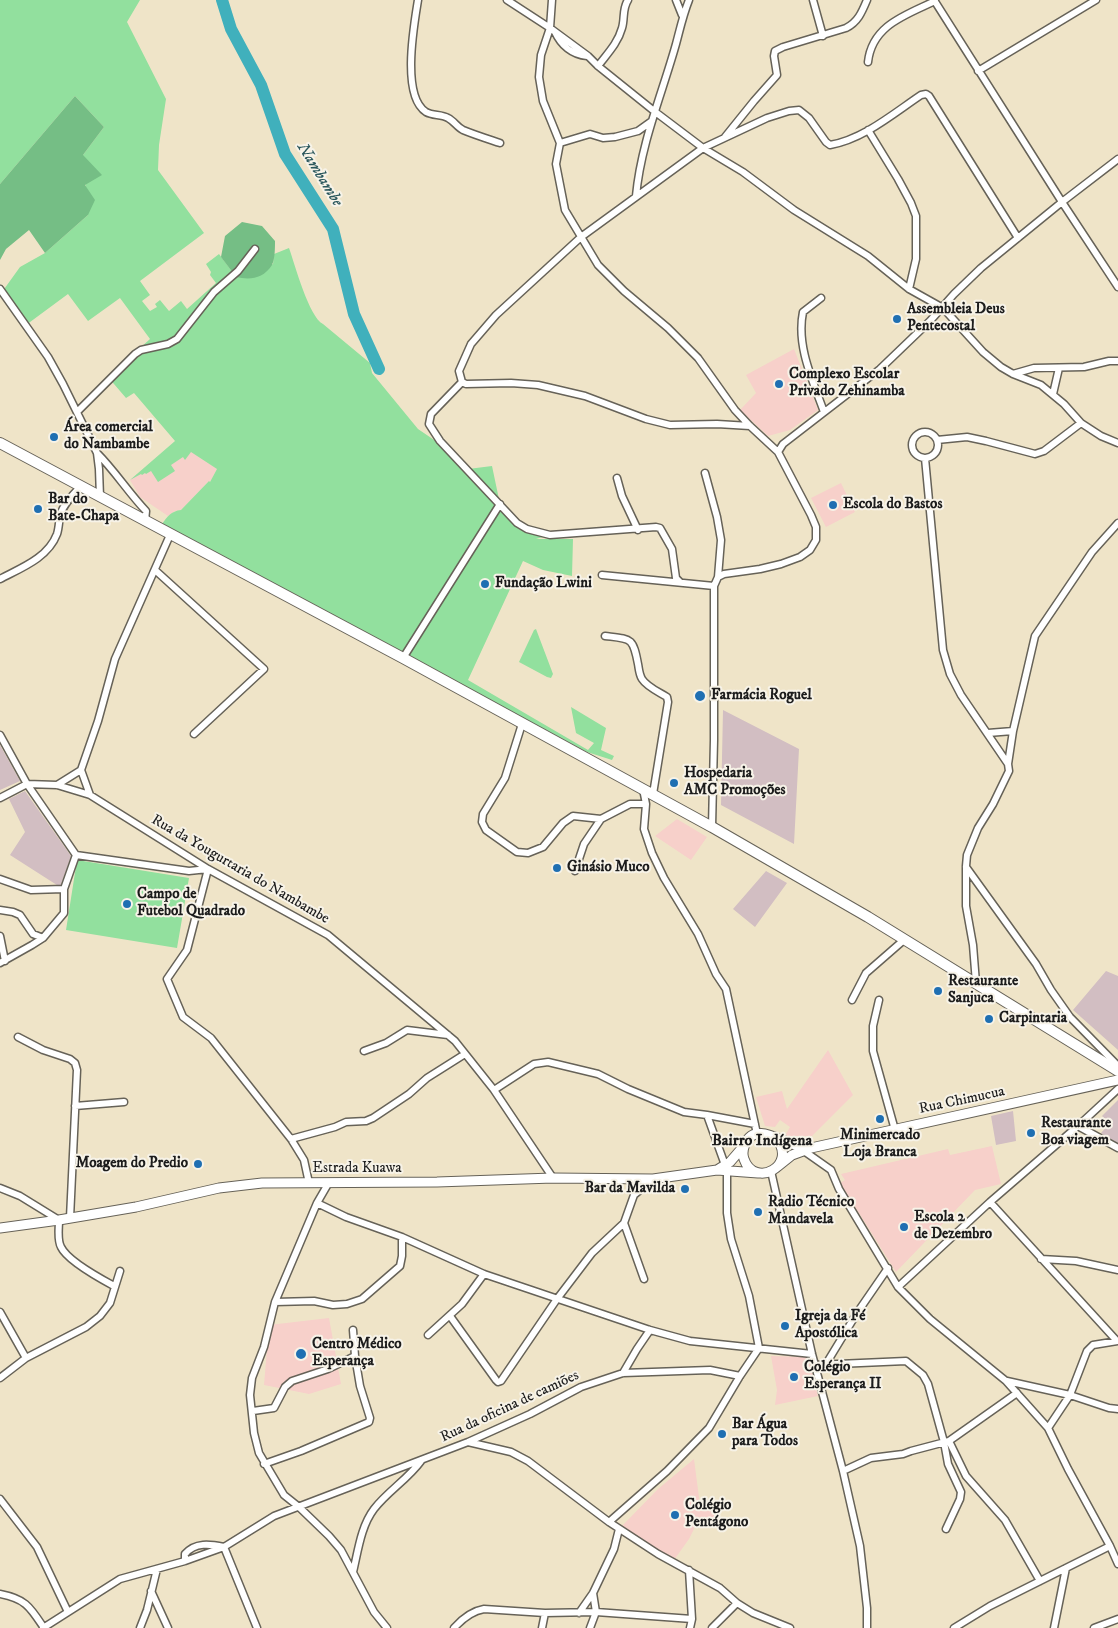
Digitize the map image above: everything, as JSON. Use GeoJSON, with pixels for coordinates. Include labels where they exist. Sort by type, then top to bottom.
{"type":"FeatureCollection","features":[{"type":"Feature","properties":{"kind":"main road"},"geometry":{"type":"LineString","coordinates":[[0,443],[403,658],[712,827],[905,940],[1118,1071]]}},
{"type":"Feature","properties":{"kind":"street"},"geometry":{"type":"LineString","coordinates":[[418,0],[411,51],[412,91],[416,99],[425,111],[434,116],[449,118],[462,129],[500,143]]}},
{"type":"Feature","properties":{"kind":"street"},"geometry":{"type":"LineString","coordinates":[[508,0],[553,30],[560,42],[574,53],[588,56],[654,112],[703,148],[743,172],[794,210],[868,256],[909,289],[943,308],[983,352],[1001,367],[1041,385],[1053,394],[1081,423],[1101,436],[1118,443]]}},
{"type":"Feature","properties":{"kind":"street"},"geometry":{"type":"LineString","coordinates":[[552,0],[553,30],[541,55],[539,77],[544,101],[560,143],[556,164],[565,210],[598,265],[624,291],[668,328],[698,358],[735,410],[778,452],[816,527],[816,540],[810,550],[800,557],[781,564],[724,574],[718,577]]}},
{"type":"Feature","properties":{"kind":"street"},"geometry":{"type":"LineString","coordinates":[[598,66],[620,36],[623,26],[624,6],[628,0]]}},
{"type":"Feature","properties":{"kind":"street"},"geometry":{"type":"LineString","coordinates":[[676,0],[682,15]]}},
{"type":"Feature","properties":{"kind":"street"},"geometry":{"type":"LineString","coordinates":[[636,196],[654,112],[676,43],[682,15],[689,0]]}},
{"type":"Feature","properties":{"kind":"street"},"geometry":{"type":"LineString","coordinates":[[813,0],[823,36]]}},
{"type":"Feature","properties":{"kind":"street"},"geometry":{"type":"LineString","coordinates":[[724,138],[778,75],[774,56],[775,51],[823,36],[853,24],[867,0]]}},
{"type":"Feature","properties":{"kind":"street"},"geometry":{"type":"LineString","coordinates":[[868,62],[869,50],[887,25],[935,0],[1062,202],[1118,287]]}},
{"type":"Feature","properties":{"kind":"street"},"geometry":{"type":"LineString","coordinates":[[978,70],[1096,0]]}},
{"type":"Feature","properties":{"kind":"street"},"geometry":{"type":"LineString","coordinates":[[462,382],[459,371],[471,344],[496,315],[580,237],[703,148],[767,118],[789,111],[799,110],[809,118],[830,145],[837,144],[868,130],[921,95],[926,94],[1018,238]]}},
{"type":"Feature","properties":{"kind":"street"},"geometry":{"type":"LineString","coordinates":[[638,131],[652,121]]}},
{"type":"Feature","properties":{"kind":"street"},"geometry":{"type":"LineString","coordinates":[[868,130],[898,179],[916,216],[916,258],[909,289]]}},
{"type":"Feature","properties":{"kind":"street"},"geometry":{"type":"LineString","coordinates":[[560,143],[590,134],[609,138],[638,131],[649,132]]}},
{"type":"Feature","properties":{"kind":"street"},"geometry":{"type":"LineString","coordinates":[[778,452],[783,444],[880,369],[981,268],[1118,159]]}},
{"type":"Feature","properties":{"kind":"street"},"geometry":{"type":"LineString","coordinates":[[77,412],[141,350],[168,344],[177,338],[214,292],[238,271],[255,249]]}},
{"type":"Feature","properties":{"kind":"street"},"geometry":{"type":"LineString","coordinates":[[0,290],[48,357],[64,384],[96,453],[100,469],[100,497]]}},
{"type":"Feature","properties":{"kind":"street"},"geometry":{"type":"LineString","coordinates":[[821,298],[803,312],[801,323],[810,373],[824,412]]}},
{"type":"Feature","properties":{"kind":"street"},"geometry":{"type":"LineString","coordinates":[[1013,374],[1039,367],[1084,367],[1118,361]]}},
{"type":"Feature","properties":{"kind":"street"},"geometry":{"type":"LineString","coordinates":[[1053,394],[1058,368]]}},
{"type":"Feature","properties":{"kind":"street"},"geometry":{"type":"LineString","coordinates":[[462,382],[466,384],[511,383],[538,385],[585,396],[646,419],[670,425],[717,424],[750,426]]}},
{"type":"Feature","properties":{"kind":"street"},"geometry":{"type":"LineString","coordinates":[[462,382],[431,414],[429,424],[440,441],[518,523],[528,529],[550,535],[660,528],[672,549],[676,578],[680,582]]}},
{"type":"Feature","properties":{"kind":"street"},"geometry":{"type":"LineString","coordinates":[[937,440],[966,438],[986,441],[1035,454],[1044,451],[1081,423]]}},
{"type":"Feature","properties":{"kind":"street"},"geometry":{"type":"LineString","coordinates":[[927,433],[937,440],[938,444],[933,456],[921,458],[912,448],[913,440],[919,434],[927,433]]}},
{"type":"Feature","properties":{"kind":"street"},"geometry":{"type":"LineString","coordinates":[[96,453],[111,467],[128,491],[146,511],[145,521]]}},
{"type":"Feature","properties":{"kind":"street"},"geometry":{"type":"LineString","coordinates":[[925,458],[943,650],[950,674],[961,696],[1008,764]]}},
{"type":"Feature","properties":{"kind":"street"},"geometry":{"type":"LineString","coordinates":[[705,473],[721,540],[718,577],[712,595],[714,721],[712,827]]}},
{"type":"Feature","properties":{"kind":"street"},"geometry":{"type":"LineString","coordinates":[[617,478],[622,496],[638,530]]}},
{"type":"Feature","properties":{"kind":"street"},"geometry":{"type":"LineString","coordinates":[[0,579],[31,563],[44,553],[57,533],[65,503],[81,486]]}},
{"type":"Feature","properties":{"kind":"street"},"geometry":{"type":"LineString","coordinates":[[403,658],[500,504]]}},
{"type":"Feature","properties":{"kind":"street"},"geometry":{"type":"LineString","coordinates":[[976,984],[973,945],[966,906],[967,855],[978,828],[993,804],[1009,771],[1008,764],[1012,730],[1035,636],[1092,552],[1118,523]]}},
{"type":"Feature","properties":{"kind":"street"},"geometry":{"type":"LineString","coordinates":[[57,785],[80,770],[98,721],[115,659],[170,535]]}},
{"type":"Feature","properties":{"kind":"street"},"geometry":{"type":"LineString","coordinates":[[155,570],[264,669],[194,734]]}},
{"type":"Feature","properties":{"kind":"street"},"geometry":{"type":"LineString","coordinates":[[602,574],[714,586]]}},
{"type":"Feature","properties":{"kind":"street"},"geometry":{"type":"LineString","coordinates":[[605,636],[631,641],[635,647],[642,680],[667,697],[668,702],[653,794]]}},
{"type":"Feature","properties":{"kind":"street"},"geometry":{"type":"LineString","coordinates":[[522,724],[505,778],[483,814],[482,822],[486,830],[518,852],[528,852],[543,847],[563,823],[573,816],[601,819]]}},
{"type":"Feature","properties":{"kind":"street"},"geometry":{"type":"LineString","coordinates":[[988,733],[1012,730]]}},
{"type":"Feature","properties":{"kind":"street"},"geometry":{"type":"LineString","coordinates":[[0,735],[27,784],[76,855],[189,871],[208,869],[187,950],[167,978],[183,1017],[211,1038],[291,1139],[304,1160],[309,1183]]}},
{"type":"Feature","properties":{"kind":"street"},"geometry":{"type":"LineString","coordinates":[[80,770],[90,796]]}},
{"type":"Feature","properties":{"kind":"street"},"geometry":{"type":"LineString","coordinates":[[0,798],[27,784]]}},
{"type":"Feature","properties":{"kind":"street","name":"Rua da Yougurtaria do Nambambe"},"geometry":{"type":"LineString","coordinates":[[27,784],[57,785],[90,796],[208,869],[328,936],[455,1041],[494,1090],[553,1178]]}},
{"type":"Feature","properties":{"kind":"street"},"geometry":{"type":"LineString","coordinates":[[643,789],[646,804],[644,829],[652,852],[664,878],[698,934],[716,974],[726,989],[756,1129]]}},
{"type":"Feature","properties":{"kind":"street"},"geometry":{"type":"LineString","coordinates":[[575,871],[584,844],[601,819],[630,804],[646,804]]}},
{"type":"Feature","properties":{"kind":"street"},"geometry":{"type":"LineString","coordinates":[[0,936],[2,962],[43,938],[64,913],[64,889],[76,855]]}},
{"type":"Feature","properties":{"kind":"street"},"geometry":{"type":"LineString","coordinates":[[966,866],[1036,964],[1070,1017],[1118,1066]]}},
{"type":"Feature","properties":{"kind":"street"},"geometry":{"type":"LineString","coordinates":[[0,880],[31,890],[64,889]]}},
{"type":"Feature","properties":{"kind":"street"},"geometry":{"type":"LineString","coordinates":[[0,910],[13,912],[20,916],[34,934],[43,938]]}},
{"type":"Feature","properties":{"kind":"street"},"geometry":{"type":"LineString","coordinates":[[852,1000],[866,973],[905,940]]}},
{"type":"Feature","properties":{"kind":"street"},"geometry":{"type":"LineString","coordinates":[[879,1000],[873,1026],[873,1051],[895,1130]]}},
{"type":"Feature","properties":{"kind":"street"},"geometry":{"type":"LineString","coordinates":[[364,1051],[386,1044],[407,1030],[448,1035]]}},
{"type":"Feature","properties":{"kind":"street"},"geometry":{"type":"LineString","coordinates":[[18,1037],[43,1050],[70,1059],[75,1063],[77,1070],[70,1218]]}},
{"type":"Feature","properties":{"kind":"street"},"geometry":{"type":"LineString","coordinates":[[291,1139],[335,1128],[346,1122],[366,1121],[373,1118],[409,1094],[427,1078],[465,1054]]}},
{"type":"Feature","properties":{"kind":"street"},"geometry":{"type":"LineString","coordinates":[[494,1090],[534,1064],[548,1062],[598,1074],[628,1090],[684,1112],[707,1115],[756,1129]]}},
{"type":"Feature","properties":{"kind":"street","name":"Rua Chimucua"},"geometry":{"type":"LineString","coordinates":[[723,1168],[758,1173],[774,1169],[792,1155],[808,1149],[1118,1080]]}},
{"type":"Feature","properties":{"kind":"street"},"geometry":{"type":"LineString","coordinates":[[898,1287],[990,1202],[1118,1089]]}},
{"type":"Feature","properties":{"kind":"street"},"geometry":{"type":"LineString","coordinates":[[75,1106],[124,1102]]}},
{"type":"Feature","properties":{"kind":"street"},"geometry":{"type":"LineString","coordinates":[[609,1522],[667,1471],[709,1428],[758,1348],[748,1296],[731,1238],[723,1168],[707,1115]]}},
{"type":"Feature","properties":{"kind":"street"},"geometry":{"type":"LineString","coordinates":[[1078,1126],[1118,1148]]}},
{"type":"Feature","properties":{"kind":"street"},"geometry":{"type":"LineString","coordinates":[[723,1168],[743,1147],[756,1129]]}},
{"type":"Feature","properties":{"kind":"street","name":"Rua Chimucua"},"geometry":{"type":"LineString","coordinates":[[756,1129],[808,1149]]}},
{"type":"Feature","properties":{"kind":"street"},"geometry":{"type":"LineString","coordinates":[[776,1138],[780,1143],[783,1156],[774,1169],[812,1354],[843,1471],[860,1546],[867,1608],[867,1628]]}},
{"type":"Feature","properties":{"kind":"street"},"geometry":{"type":"LineString","coordinates":[[743,1147],[742,1154],[747,1166],[758,1173]]}},
{"type":"Feature","properties":{"kind":"street"},"geometry":{"type":"LineString","coordinates":[[808,1149],[831,1170],[839,1189],[898,1287],[930,1318],[1006,1381],[1048,1428],[1118,1564]]}},
{"type":"Feature","properties":{"kind":"street","name":"Estrada Kuawa"},"geometry":{"type":"LineString","coordinates":[[0,1228],[59,1220],[136,1206],[219,1188],[262,1183],[328,1184],[553,1178],[653,1179],[723,1168]]}},
{"type":"Feature","properties":{"kind":"street"},"geometry":{"type":"LineString","coordinates":[[450,1316],[498,1382],[501,1381],[556,1299],[592,1253],[624,1223],[634,1195],[653,1179]]}},
{"type":"Feature","properties":{"kind":"street"},"geometry":{"type":"LineString","coordinates":[[328,1184],[317,1202],[275,1302],[264,1347],[252,1378],[250,1395],[254,1433],[258,1453],[284,1495],[299,1506],[340,1550],[374,1612],[387,1628]]}},
{"type":"Feature","properties":{"kind":"street"},"geometry":{"type":"LineString","coordinates":[[0,1188],[20,1196],[59,1220],[59,1243],[61,1249],[74,1261],[114,1286]]}},
{"type":"Feature","properties":{"kind":"street"},"geometry":{"type":"LineString","coordinates":[[317,1202],[346,1217],[402,1236],[484,1274],[650,1330],[690,1341],[812,1354]]}},
{"type":"Feature","properties":{"kind":"street"},"geometry":{"type":"LineString","coordinates":[[990,1202],[1117,1340]]}},
{"type":"Feature","properties":{"kind":"street"},"geometry":{"type":"LineString","coordinates":[[624,1223],[644,1279]]}},
{"type":"Feature","properties":{"kind":"street"},"geometry":{"type":"LineString","coordinates":[[275,1302],[314,1301],[333,1305],[347,1304],[362,1298],[400,1266],[402,1236]]}},
{"type":"Feature","properties":{"kind":"street"},"geometry":{"type":"LineString","coordinates":[[1042,1259],[1076,1261],[1118,1270]]}},
{"type":"Feature","properties":{"kind":"street"},"geometry":{"type":"LineString","coordinates":[[826,1364],[857,1313],[888,1268]]}},
{"type":"Feature","properties":{"kind":"street"},"geometry":{"type":"LineString","coordinates":[[0,1378],[26,1358],[86,1327],[100,1316],[110,1303],[120,1271]]}},
{"type":"Feature","properties":{"kind":"street"},"geometry":{"type":"LineString","coordinates":[[428,1334],[462,1304],[484,1274]]}},
{"type":"Feature","properties":{"kind":"street"},"geometry":{"type":"LineString","coordinates":[[0,1312],[26,1358]]}},
{"type":"Feature","properties":{"kind":"street"},"geometry":{"type":"LineString","coordinates":[[264,1464],[301,1452],[369,1422],[370,1418],[358,1378],[354,1356],[353,1330]]}},
{"type":"Feature","properties":{"kind":"street"},"geometry":{"type":"LineString","coordinates":[[623,1373],[650,1330]]}},
{"type":"Feature","properties":{"kind":"street"},"geometry":{"type":"LineString","coordinates":[[1048,1428],[1070,1395],[1087,1351],[1093,1345],[1117,1340]]}},
{"type":"Feature","properties":{"kind":"street"},"geometry":{"type":"LineString","coordinates":[[252,1411],[274,1408],[285,1387],[292,1381],[328,1369],[354,1356]]}},
{"type":"Feature","properties":{"kind":"street"},"geometry":{"type":"LineString","coordinates":[[815,1365],[906,1361],[923,1375],[928,1384],[946,1441],[966,1476],[1005,1520],[1040,1581]]}},
{"type":"Feature","properties":{"kind":"street","name":"Rua da oficina de camiões"},"geometry":{"type":"LineString","coordinates":[[44,1628],[120,1579],[224,1547],[274,1516],[468,1442],[581,1388],[623,1373],[710,1370],[740,1376]]}},
{"type":"Feature","properties":{"kind":"street"},"geometry":{"type":"LineString","coordinates":[[1006,1381],[1070,1395],[1109,1408],[1118,1408]]}},
{"type":"Feature","properties":{"kind":"street"},"geometry":{"type":"LineString","coordinates":[[843,1471],[871,1458],[903,1454],[946,1441],[1017,1393]]}},
{"type":"Feature","properties":{"kind":"street"},"geometry":{"type":"LineString","coordinates":[[946,1441],[948,1464],[961,1496],[946,1529]]}},
{"type":"Feature","properties":{"kind":"street"},"geometry":{"type":"LineString","coordinates":[[468,1442],[512,1452],[520,1456],[609,1522],[658,1554],[720,1588],[737,1603],[753,1613],[790,1628]]}},
{"type":"Feature","properties":{"kind":"street"},"geometry":{"type":"LineString","coordinates":[[352,1572],[368,1518],[375,1508],[412,1473],[422,1460]]}},
{"type":"Feature","properties":{"kind":"street"},"geometry":{"type":"LineString","coordinates":[[0,1499],[37,1547],[68,1612]]}},
{"type":"Feature","properties":{"kind":"street"},"geometry":{"type":"LineString","coordinates":[[579,1613],[593,1593],[614,1549],[619,1529]]}},
{"type":"Feature","properties":{"kind":"street"},"geometry":{"type":"LineString","coordinates":[[954,1628],[990,1606],[1110,1546]]}},
{"type":"Feature","properties":{"kind":"street"},"geometry":{"type":"LineString","coordinates":[[224,1547],[256,1628]]}},
{"type":"Feature","properties":{"kind":"street"},"geometry":{"type":"LineString","coordinates":[[1054,1628],[1066,1568]]}},
{"type":"Feature","properties":{"kind":"street"},"geometry":{"type":"LineString","coordinates":[[140,1628],[147,1610],[157,1569]]}},
{"type":"Feature","properties":{"kind":"street"},"geometry":{"type":"LineString","coordinates":[[689,1570],[692,1618],[690,1628]]}},
{"type":"Feature","properties":{"kind":"street"},"geometry":{"type":"LineString","coordinates":[[151,1590],[168,1628]]}},
{"type":"Feature","properties":{"kind":"street"},"geometry":{"type":"LineString","coordinates":[[590,1628],[596,1612],[593,1593]]}},
{"type":"Feature","properties":{"kind":"street"},"geometry":{"type":"LineString","coordinates":[[0,1594],[28,1605],[44,1628]]}},
{"type":"Feature","properties":{"kind":"street"},"geometry":{"type":"LineString","coordinates":[[712,1628],[737,1603]]}},
{"type":"Feature","properties":{"kind":"street"},"geometry":{"type":"LineString","coordinates":[[454,1628],[470,1614],[484,1609],[545,1613],[596,1612],[692,1618]]}},
{"type":"Feature","properties":{"kind":"street"},"geometry":{"type":"LineString","coordinates":[[542,1628],[545,1613]]}},
{"type":"Feature","properties":{"kind":"street"},"geometry":{"type":"LineString","coordinates":[[1094,1628],[1118,1618]]}},
{"type":"Feature","properties":{"kind":"shaded area","name":"Complexo Escolar Privado Zehinamba"},"geometry":{"type":"Polygon","coordinates":[[[794,349],[818,410],[790,430],[768,436],[740,410],[756,393],[746,375],[794,349]]]}},
{"type":"Feature","properties":{"kind":"shaded area"},"geometry":{"type":"Polygon","coordinates":[[[176,441],[217,469],[210,482],[181,510],[175,511],[168,516],[140,497],[130,480],[176,441]]]}},
{"type":"Feature","properties":{"kind":"shaded area","name":"Escola do Bastos"},"geometry":{"type":"Polygon","coordinates":[[[841,483],[855,512],[826,527],[811,498],[841,483]]]}},
{"type":"Feature","properties":{"kind":"shaded area"},"geometry":{"type":"Polygon","coordinates":[[[723,710],[799,749],[794,844],[721,805],[723,710]]]}},
{"type":"Feature","properties":{"kind":"shaded area"},"geometry":{"type":"Polygon","coordinates":[[[0,745],[20,781],[0,790],[0,745]]]}},
{"type":"Feature","properties":{"kind":"shaded area"},"geometry":{"type":"Polygon","coordinates":[[[25,791],[71,856],[60,887],[10,855],[25,832],[9,799],[25,791]]]}},
{"type":"Feature","properties":{"kind":"shaded area"},"geometry":{"type":"Polygon","coordinates":[[[677,819],[707,837],[691,860],[655,836],[677,819]]]}},
{"type":"Feature","properties":{"kind":"shaded area"},"geometry":{"type":"Polygon","coordinates":[[[766,871],[787,883],[755,927],[733,909],[766,871]]]}},
{"type":"Feature","properties":{"kind":"shaded area"},"geometry":{"type":"Polygon","coordinates":[[[1106,971],[1118,976],[1118,1050],[1073,1010],[1106,971]]]}},
{"type":"Feature","properties":{"kind":"shaded area"},"geometry":{"type":"Polygon","coordinates":[[[828,1050],[853,1095],[812,1136],[787,1136],[786,1134],[790,1127],[780,1120],[775,1127],[765,1126],[756,1097],[782,1091],[787,1109],[828,1050]]]}},
{"type":"Feature","properties":{"kind":"shaded area"},"geometry":{"type":"Polygon","coordinates":[[[1118,1100],[1118,1144],[1101,1133],[1110,1123],[1102,1116],[1118,1100]]]}},
{"type":"Feature","properties":{"kind":"shaded area"},"geometry":{"type":"Polygon","coordinates":[[[1013,1111],[1016,1141],[996,1145],[991,1116],[1013,1111]]]}},
{"type":"Feature","properties":{"kind":"shaded area","name":"Escola 2 de Dezembro"},"geometry":{"type":"Polygon","coordinates":[[[992,1146],[1001,1184],[975,1190],[896,1272],[840,1183],[845,1180],[841,1174],[948,1149],[950,1155],[992,1146]]]}},
{"type":"Feature","properties":{"kind":"shaded area","name":"Centro Médico Esperança"},"geometry":{"type":"Polygon","coordinates":[[[329,1318],[341,1384],[309,1394],[264,1385],[269,1325],[329,1318]]]}},
{"type":"Feature","properties":{"kind":"shaded area","name":"Colégio Esperança II"},"geometry":{"type":"Polygon","coordinates":[[[771,1356],[808,1357],[818,1396],[775,1405],[777,1390],[771,1356]]]}},
{"type":"Feature","properties":{"kind":"shaded area","name":"Colégio Pentágono"},"geometry":{"type":"Polygon","coordinates":[[[694,1459],[700,1505],[727,1503],[708,1524],[696,1525],[689,1539],[674,1560],[621,1527],[658,1489],[694,1459]]]}},
{"type":"Feature","properties":{"kind":"green space"},"geometry":{"type":"Polygon","coordinates":[[[0,0],[140,0],[127,22],[166,99],[159,145],[158,170],[204,233],[140,281],[150,295],[142,301],[150,311],[157,307],[155,304],[160,300],[169,311],[181,301],[187,309],[216,283],[210,275],[211,272],[206,264],[219,254],[236,277],[273,264],[274,254],[289,248],[313,312],[318,319],[370,363],[372,373],[418,429],[446,448],[468,469],[492,466],[500,504],[518,523],[550,535],[536,539],[573,539],[572,576],[543,570],[523,561],[468,680],[588,750],[594,743],[576,733],[571,707],[606,728],[601,750],[614,756],[612,760],[587,752],[162,524],[172,513],[181,510],[210,482],[217,469],[191,452],[185,460],[183,457],[171,465],[175,471],[158,482],[151,471],[130,480],[175,441],[134,393],[126,398],[108,377],[150,339],[120,298],[88,321],[68,294],[26,325],[2,292],[20,267],[45,253],[88,215],[83,155],[104,127],[75,96],[0,184],[0,0]]]}},
{"type":"Feature","properties":{"kind":"green space"},"geometry":{"type":"Polygon","coordinates":[[[75,96],[104,127],[83,155],[102,175],[85,185],[95,200],[88,215],[45,253],[29,230],[6,249],[0,260],[0,184],[75,96]]]}},
{"type":"Feature","properties":{"kind":"green space"},"geometry":{"type":"Polygon","coordinates":[[[242,222],[262,226],[275,241],[272,265],[260,276],[236,277],[221,257],[225,236],[242,222]]]}},
{"type":"Feature","properties":{"kind":"green space"},"geometry":{"type":"Polygon","coordinates":[[[536,629],[553,674],[551,678],[519,662],[536,629]]]}},
{"type":"Feature","properties":{"kind":"green space","name":"Campo de Futebol Quadrado"},"geometry":{"type":"Polygon","coordinates":[[[77,860],[189,878],[177,948],[66,930],[77,860]]]}},
{"type":"Feature","properties":{"kind":"waterway","name":"Nambambe"},"geometry":{"type":"LineString","coordinates":[[222,0],[231,29],[261,85],[285,154],[333,229],[354,314],[379,369]]}},
{"type":"Feature","properties":{"kind":"place","name":"Assembleia Deus Pentecostal"},"geometry":{"type":"Point","coordinates":[897,319]}},
{"type":"Feature","properties":{"kind":"place","name":"Complexo Escolar Privado Zehinamba"},"geometry":{"type":"Point","coordinates":[779,384]}},
{"type":"Feature","properties":{"kind":"place","name":"Área comercial do Nambambe"},"geometry":{"type":"Point","coordinates":[54,437]}},
{"type":"Feature","properties":{"kind":"place","name":"Escola do Bastos"},"geometry":{"type":"Point","coordinates":[833,505]}},
{"type":"Feature","properties":{"kind":"place","name":"Bar do Bate-Chapa"},"geometry":{"type":"Point","coordinates":[38,509]}},
{"type":"Feature","properties":{"kind":"place","name":"Fundação Lwini"},"geometry":{"type":"Point","coordinates":[485,584]}},
{"type":"Feature","properties":{"kind":"place","name":"Farmácia Roguel"},"geometry":{"type":"Point","coordinates":[700,696]}},
{"type":"Feature","properties":{"kind":"place","name":"Hospedaria AMC Promoções"},"geometry":{"type":"Point","coordinates":[674,783]}},
{"type":"Feature","properties":{"kind":"place","name":"Ginásio Muco"},"geometry":{"type":"Point","coordinates":[557,868]}},
{"type":"Feature","properties":{"kind":"place","name":"Campo de Futebol Quadrado"},"geometry":{"type":"Point","coordinates":[127,904]}},
{"type":"Feature","properties":{"kind":"place","name":"Restaurante Sanjuca"},"geometry":{"type":"Point","coordinates":[938,991]}},
{"type":"Feature","properties":{"kind":"place","name":"Carpintaria"},"geometry":{"type":"Point","coordinates":[989,1019]}},
{"type":"Feature","properties":{"kind":"place","name":"Minimercado Loja Branca"},"geometry":{"type":"Point","coordinates":[880,1119]}},
{"type":"Feature","properties":{"kind":"place","name":"Restaurante Boa viagem"},"geometry":{"type":"Point","coordinates":[1031,1133]}},
{"type":"Feature","properties":{"kind":"place","name":"Moagem do Predio"},"geometry":{"type":"Point","coordinates":[198,1164]}},
{"type":"Feature","properties":{"kind":"place","name":"Bar da Mavilda"},"geometry":{"type":"Point","coordinates":[685,1189]}},
{"type":"Feature","properties":{"kind":"place","name":"Radio Técnico Mandavela"},"geometry":{"type":"Point","coordinates":[758,1212]}},
{"type":"Feature","properties":{"kind":"place","name":"Escola 2 de Dezembro"},"geometry":{"type":"Point","coordinates":[904,1227]}},
{"type":"Feature","properties":{"kind":"place","name":"Igreja da Fé Apostólica"},"geometry":{"type":"Point","coordinates":[785,1326]}},
{"type":"Feature","properties":{"kind":"place","name":"Centro Médico Esperança"},"geometry":{"type":"Point","coordinates":[301,1354]}},
{"type":"Feature","properties":{"kind":"place","name":"Colégio Esperança II"},"geometry":{"type":"Point","coordinates":[794,1377]}},
{"type":"Feature","properties":{"kind":"place","name":"Bar Água para Todos"},"geometry":{"type":"Point","coordinates":[722,1434]}},
{"type":"Feature","properties":{"kind":"place","name":"Colégio Pentágono"},"geometry":{"type":"Point","coordinates":[675,1515]}},
{"type":"Feature","properties":{"kind":"district","name":"Bairro Indígena"},"geometry":{"type":"Point","coordinates":[762,1142]}}]}
